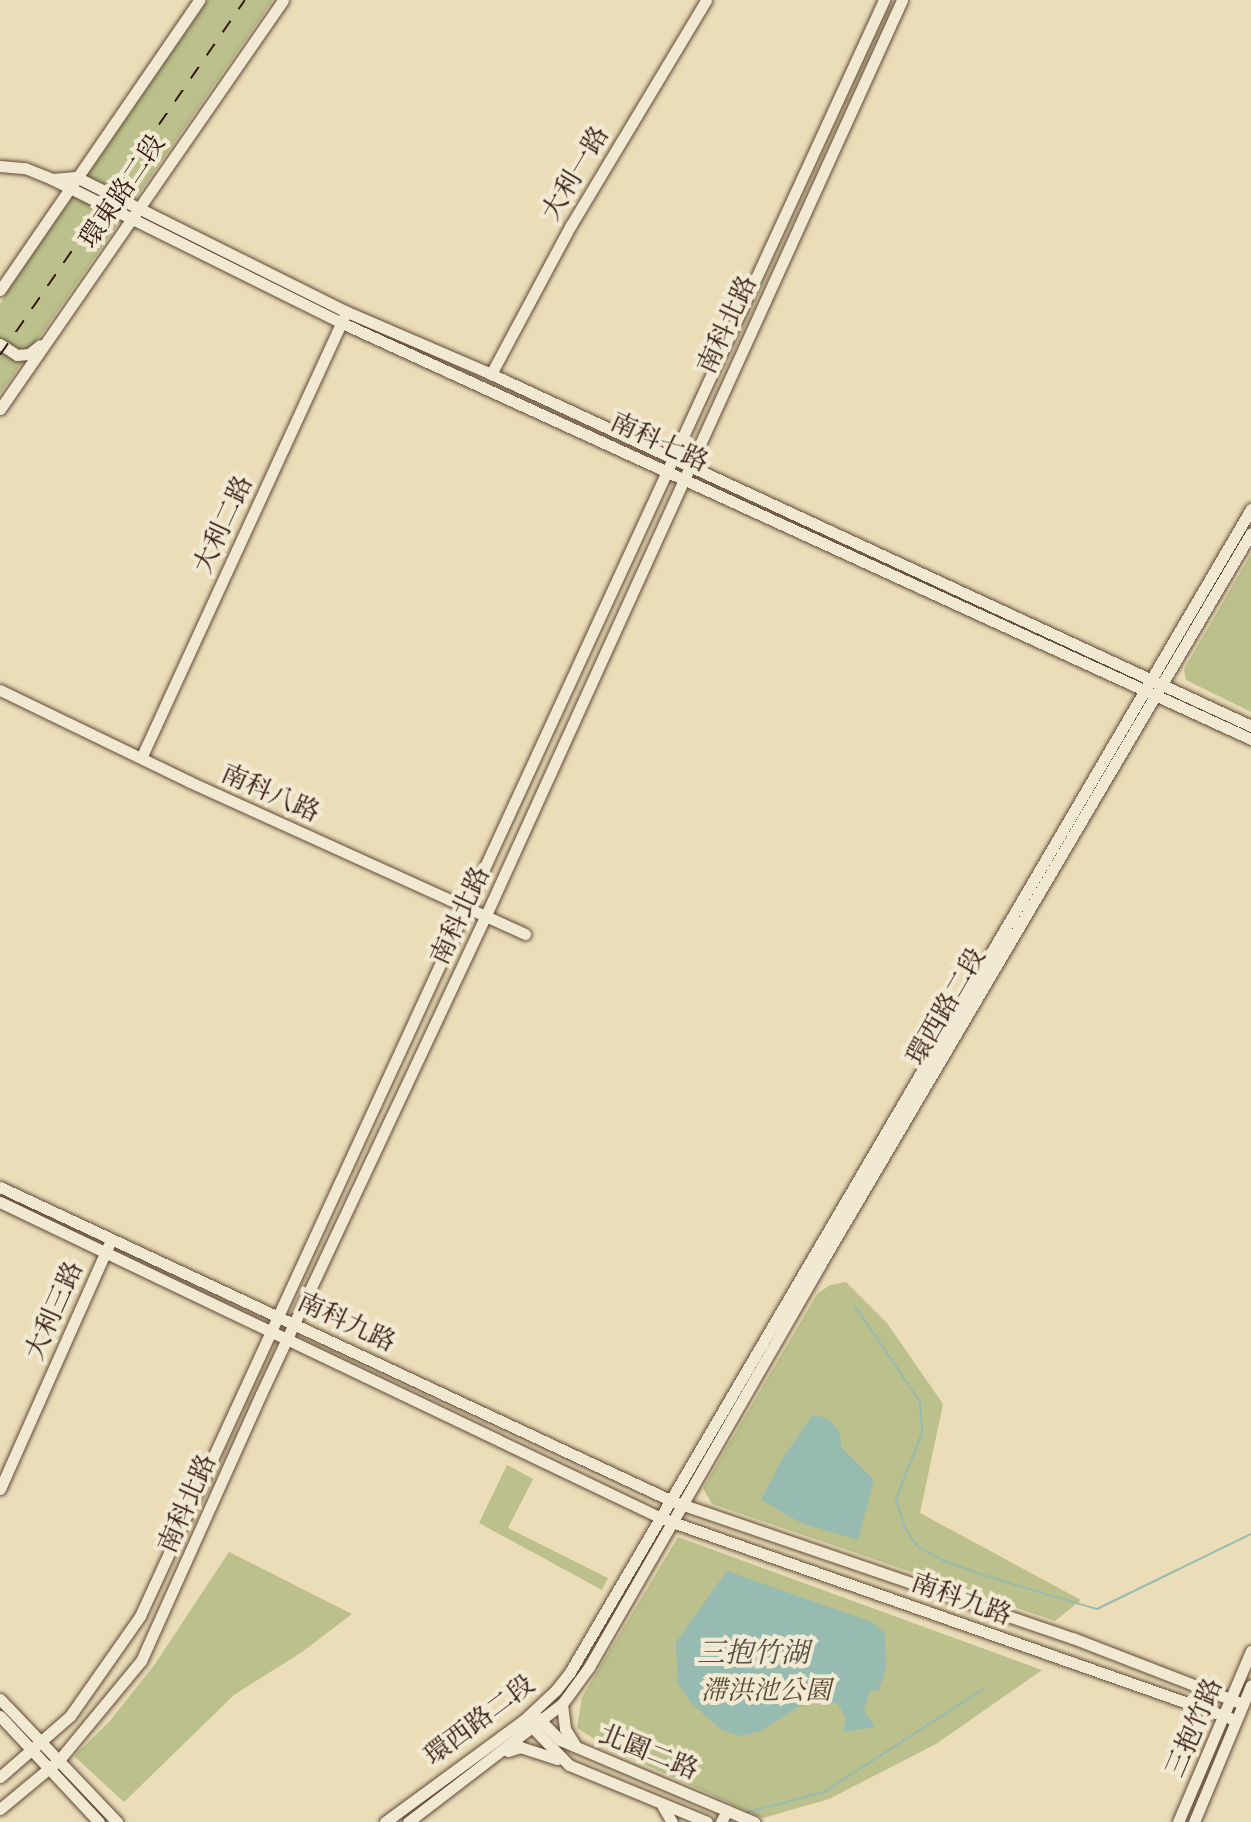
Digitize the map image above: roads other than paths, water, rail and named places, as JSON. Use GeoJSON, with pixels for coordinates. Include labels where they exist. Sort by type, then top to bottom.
{"type":"FeatureCollection","features":[{"type":"Feature","properties":{"kind":"street","name":"環東路二段"},"geometry":{"type":"LineString","coordinates":[[0,290],[199,0]]}},
{"type":"Feature","properties":{"kind":"street","name":"環東路二段"},"geometry":{"type":"LineString","coordinates":[[0,409],[283,0]]}},
{"type":"Feature","properties":{"kind":"street","name":"大利一路"},"geometry":{"type":"LineString","coordinates":[[491,374],[571,225],[706,0]]}},
{"type":"Feature","properties":{"kind":"street","name":"南科北路"},"geometry":{"type":"LineString","coordinates":[[0,1777],[70,1716],[140,1616],[274,1331],[884,0]]}},
{"type":"Feature","properties":{"kind":"street","name":"南科北路"},"geometry":{"type":"LineString","coordinates":[[0,1809],[54,1765],[141,1661],[486,915],[902,0]]}},
{"type":"Feature","properties":{"kind":"street"},"geometry":{"type":"LineString","coordinates":[[0,166],[25,168],[52,179],[72,182]]}},
{"type":"Feature","properties":{"kind":"street","name":"南科七路"},"geometry":{"type":"LineString","coordinates":[[72,182],[139,207],[344,317],[491,374],[669,465]]}},
{"type":"Feature","properties":{"kind":"street","name":"南科七路"},"geometry":{"type":"LineString","coordinates":[[72,182],[131,220],[1153,686],[1251,726]]}},
{"type":"Feature","properties":{"kind":"street","name":"大利二路"},"geometry":{"type":"LineString","coordinates":[[142,756],[344,317]]}},
{"type":"Feature","properties":{"kind":"street"},"geometry":{"type":"LineString","coordinates":[[0,344],[17,355],[29,354],[55,332]]}},
{"type":"Feature","properties":{"kind":"street","name":"環西路二段"},"geometry":{"type":"LineString","coordinates":[[408,1822],[497,1755],[533,1720],[570,1672],[677,1502],[1153,686],[1251,509]]}},
{"type":"Feature","properties":{"kind":"street","name":"環西路二段"},"geometry":{"type":"LineString","coordinates":[[1153,686],[1251,533]]}},
{"type":"Feature","properties":{"kind":"street","name":"南科七路"},"geometry":{"type":"LineString","coordinates":[[1153,686],[1251,739]]}},
{"type":"Feature","properties":{"kind":"street","name":"南科八路"},"geometry":{"type":"LineString","coordinates":[[0,690],[142,756],[190,782],[525,934]]}},
{"type":"Feature","properties":{"kind":"street","name":"南科九路"},"geometry":{"type":"LineString","coordinates":[[0,1187],[274,1331],[667,1519],[1230,1718]]}},
{"type":"Feature","properties":{"kind":"street","name":"南科九路"},"geometry":{"type":"LineString","coordinates":[[0,1202],[296,1323],[677,1502],[1073,1638],[1237,1701]]}},
{"type":"Feature","properties":{"kind":"street","name":"大利三路"},"geometry":{"type":"LineString","coordinates":[[0,1489],[108,1245]]}},
{"type":"Feature","properties":{"kind":"street","name":"環西路二段"},"geometry":{"type":"LineString","coordinates":[[385,1822],[533,1720],[562,1704],[589,1667],[667,1519]]}},
{"type":"Feature","properties":{"kind":"street","name":"三抱竹路"},"geometry":{"type":"LineString","coordinates":[[1194,1822],[1237,1701],[1251,1651]]}},
{"type":"Feature","properties":{"kind":"street","name":"三抱竹路"},"geometry":{"type":"LineString","coordinates":[[1237,1701],[1251,1685]]}},
{"type":"Feature","properties":{"kind":"street"},"geometry":{"type":"LineString","coordinates":[[0,1699],[54,1765],[117,1822]]}},
{"type":"Feature","properties":{"kind":"street"},"geometry":{"type":"LineString","coordinates":[[562,1704],[565,1729],[578,1748]]}},
{"type":"Feature","properties":{"kind":"street"},"geometry":{"type":"LineString","coordinates":[[0,1716],[35,1745]]}},
{"type":"Feature","properties":{"kind":"street","name":"三抱竹路"},"geometry":{"type":"LineString","coordinates":[[1178,1822],[1230,1718]]}},
{"type":"Feature","properties":{"kind":"street","name":"北園二路"},"geometry":{"type":"LineString","coordinates":[[533,1720],[560,1740],[709,1802],[724,1816],[754,1822]]}},
{"type":"Feature","properties":{"kind":"street","name":"北園二路"},"geometry":{"type":"LineString","coordinates":[[533,1720],[569,1765],[703,1821]]}},
{"type":"Feature","properties":{"kind":"street"},"geometry":{"type":"LineString","coordinates":[[497,1755],[520,1747],[569,1765]]}},
{"type":"Feature","properties":{"kind":"street"},"geometry":{"type":"LineString","coordinates":[[54,1765],[99,1822]]}},
{"type":"Feature","properties":{"kind":"street"},"geometry":{"type":"LineString","coordinates":[[644,1796],[666,1807],[672,1822]]}},
{"type":"Feature","properties":{"kind":"street"},"geometry":{"type":"LineString","coordinates":[[703,1821],[709,1802]]}},
{"type":"Feature","properties":{"kind":"water"},"geometry":{"type":"Polygon","coordinates":[[[813,1415],[829,1419],[839,1432],[842,1448],[874,1480],[858,1540],[801,1523],[761,1500],[782,1459],[813,1415]]]}},
{"type":"Feature","properties":{"kind":"water","name":"三抱竹湖"},"geometry":{"type":"Polygon","coordinates":[[[727,1571],[872,1622],[885,1633],[886,1668],[879,1690],[870,1691],[864,1710],[875,1727],[843,1732],[846,1718],[837,1703],[823,1702],[800,1706],[761,1731],[739,1736],[722,1730],[693,1705],[678,1684],[676,1642],[727,1571]]]}},
{"type":"Feature","properties":{"kind":"waterway"},"geometry":{"type":"LineString","coordinates":[[855,1306],[920,1402],[922,1433],[896,1499],[904,1526],[917,1546],[944,1561],[986,1576],[1097,1609],[1251,1534]]}},
{"type":"Feature","properties":{"kind":"waterway"},"geometry":{"type":"LineString","coordinates":[[744,1813],[824,1792],[983,1689]]}},
{"type":"Feature","properties":{"kind":"railway"},"geometry":{"type":"LineString","coordinates":[[0,355],[245,0]]}},
{"type":"Feature","properties":{"kind":"park label","name":"滯洪池公園"},"geometry":{"type":"Point","coordinates":[766,1692]}}]}
